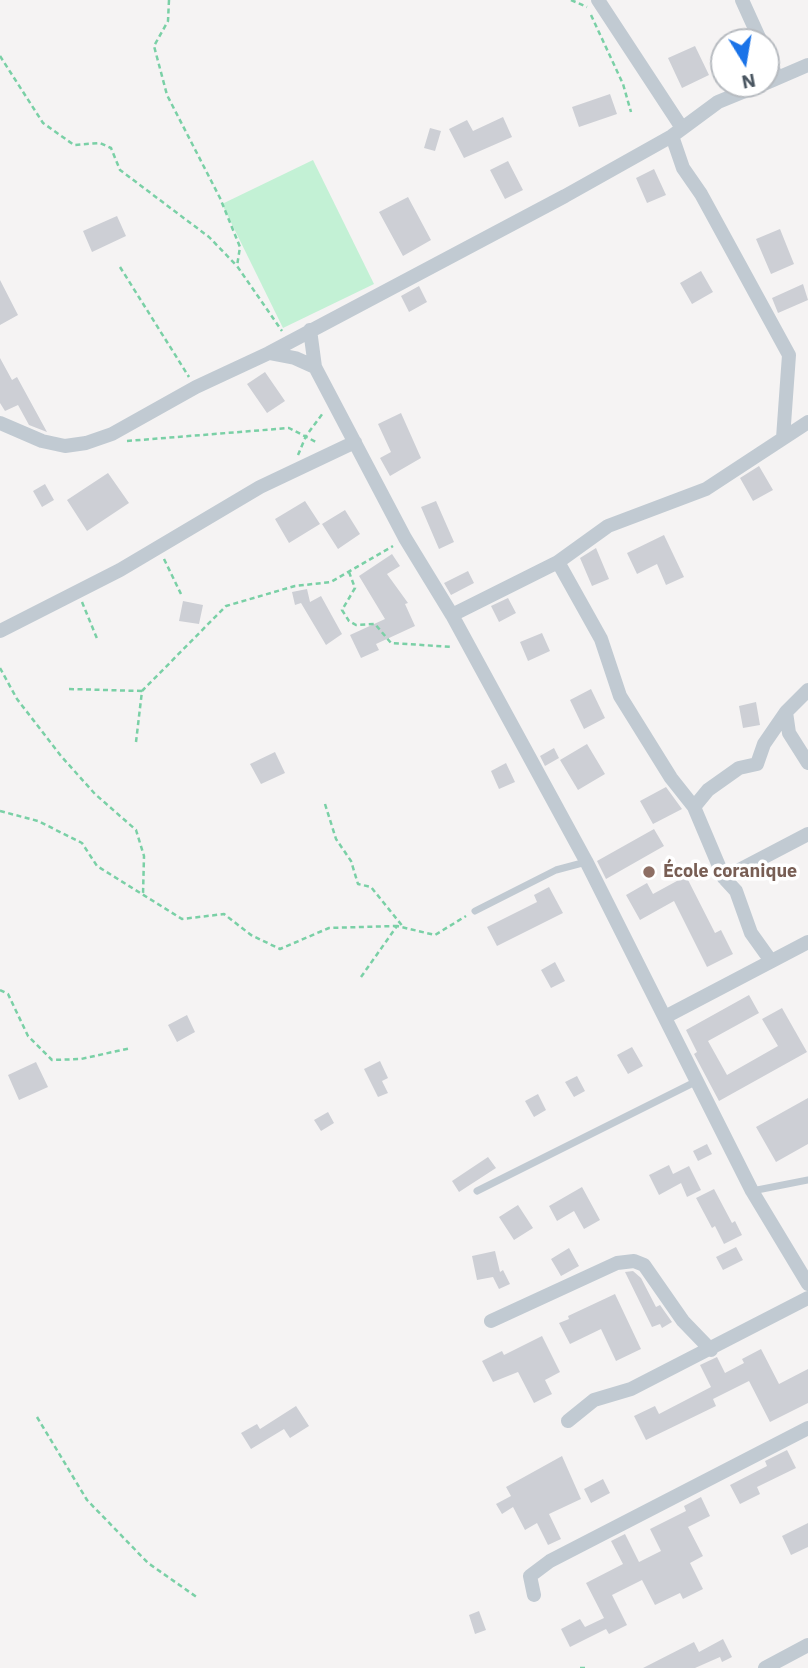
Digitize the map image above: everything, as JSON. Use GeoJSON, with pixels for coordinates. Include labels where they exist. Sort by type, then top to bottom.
{"type":"FeatureCollection","features":[{"type":"Feature","properties":{"kind":"street"},"geometry":{"type":"LineString","coordinates":[[598,0],[677,132],[683,168],[701,194],[789,355],[783,438]]}},
{"type":"Feature","properties":{"kind":"street"},"geometry":{"type":"LineString","coordinates":[[742,0],[755,28]]}},
{"type":"Feature","properties":{"kind":"street"},"geometry":{"type":"LineString","coordinates":[[780,77],[808,65]]}},
{"type":"Feature","properties":{"kind":"street"},"geometry":{"type":"LineString","coordinates":[[0,423],[41,441],[65,446],[112,434],[196,387],[269,353],[288,340],[677,132],[718,102],[728,98]]}},
{"type":"Feature","properties":{"kind":"street"},"geometry":{"type":"LineString","coordinates":[[310,330],[315,367],[405,538],[453,615],[586,862],[752,1191],[808,1284]]}},
{"type":"Feature","properties":{"kind":"street"},"geometry":{"type":"LineString","coordinates":[[269,353],[295,358],[315,367]]}},
{"type":"Feature","properties":{"kind":"street"},"geometry":{"type":"LineString","coordinates":[[453,615],[558,562],[608,526],[706,489],[808,422]]}},
{"type":"Feature","properties":{"kind":"street"},"geometry":{"type":"LineString","coordinates":[[0,631],[159,547],[292,472],[355,442]]}},
{"type":"Feature","properties":{"kind":"street"},"geometry":{"type":"LineString","coordinates":[[558,562],[601,639],[620,696],[671,779],[694,807],[724,878],[736,891],[751,933],[771,961]]}},
{"type":"Feature","properties":{"kind":"street"},"geometry":{"type":"LineString","coordinates":[[694,807],[708,790],[739,768],[757,764],[764,744],[786,712],[808,690]]}},
{"type":"Feature","properties":{"kind":"street"},"geometry":{"type":"LineString","coordinates":[[786,712],[789,733],[808,763]]}},
{"type":"Feature","properties":{"kind":"street"},"geometry":{"type":"LineString","coordinates":[[724,878],[808,834]]}},
{"type":"Feature","properties":{"kind":"street"},"geometry":{"type":"LineString","coordinates":[[665,1017],[808,942]]}},
{"type":"Feature","properties":{"kind":"street"},"geometry":{"type":"LineString","coordinates":[[491,1321],[617,1263],[634,1261],[643,1265],[683,1321],[711,1350]]}},
{"type":"Feature","properties":{"kind":"street"},"geometry":{"type":"LineString","coordinates":[[568,1421],[594,1400],[631,1389],[808,1298]]}},
{"type":"Feature","properties":{"kind":"street"},"geometry":{"type":"LineString","coordinates":[[534,1595],[530,1576],[550,1561],[808,1428]]}},
{"type":"Feature","properties":{"kind":"street"},"geometry":{"type":"LineString","coordinates":[[765,1668],[808,1645]]}},
{"type":"Feature","properties":{"kind":"lane"},"geometry":{"type":"LineString","coordinates":[[475,911],[556,870],[586,862]]}},
{"type":"Feature","properties":{"kind":"lane"},"geometry":{"type":"LineString","coordinates":[[477,1191],[697,1082]]}},
{"type":"Feature","properties":{"kind":"lane"},"geometry":{"type":"LineString","coordinates":[[752,1191],[808,1180]]}},
{"type":"Feature","properties":{"kind":"path"},"geometry":{"type":"LineString","coordinates":[[169,0],[168,21],[155,46],[167,95],[220,198],[240,247],[237,266]]}},
{"type":"Feature","properties":{"kind":"path"},"geometry":{"type":"LineString","coordinates":[[571,0],[589,7],[606,53],[623,85],[631,112]]}},
{"type":"Feature","properties":{"kind":"path"},"geometry":{"type":"LineString","coordinates":[[0,56],[43,123],[74,145],[100,143],[111,148],[120,170],[209,237],[237,266],[288,340]]}},
{"type":"Feature","properties":{"kind":"path"},"geometry":{"type":"LineString","coordinates":[[120,267],[196,387]]}},
{"type":"Feature","properties":{"kind":"path"},"geometry":{"type":"LineString","coordinates":[[292,472],[306,436],[334,399]]}},
{"type":"Feature","properties":{"kind":"path"},"geometry":{"type":"LineString","coordinates":[[112,434],[129,442],[289,428],[334,452]]}},
{"type":"Feature","properties":{"kind":"path"},"geometry":{"type":"LineString","coordinates":[[136,742],[142,691],[226,606],[295,586],[331,582],[405,538]]}},
{"type":"Feature","properties":{"kind":"path"},"geometry":{"type":"LineString","coordinates":[[159,547],[181,594]]}},
{"type":"Feature","properties":{"kind":"path"},"geometry":{"type":"LineString","coordinates":[[349,572],[355,588],[342,610],[349,621],[356,625],[375,624],[391,643],[470,648]]}},
{"type":"Feature","properties":{"kind":"path"},"geometry":{"type":"LineString","coordinates":[[78,591],[97,641]]}},
{"type":"Feature","properties":{"kind":"path"},"geometry":{"type":"LineString","coordinates":[[0,668],[17,699],[61,756],[95,794],[136,830],[144,856],[143,895]]}},
{"type":"Feature","properties":{"kind":"path"},"geometry":{"type":"LineString","coordinates":[[69,689],[142,691]]}},
{"type":"Feature","properties":{"kind":"path"},"geometry":{"type":"LineString","coordinates":[[325,804],[336,839],[351,861],[358,884],[371,887],[404,928]]}},
{"type":"Feature","properties":{"kind":"path"},"geometry":{"type":"LineString","coordinates":[[0,811],[38,821],[82,843],[97,866],[182,919],[224,914],[251,934],[280,949],[328,928],[397,926],[435,935],[475,911]]}},
{"type":"Feature","properties":{"kind":"path"},"geometry":{"type":"LineString","coordinates":[[361,976],[397,926]]}},
{"type":"Feature","properties":{"kind":"path"},"geometry":{"type":"LineString","coordinates":[[0,990],[8,994],[27,1036],[52,1060],[81,1059],[131,1048]]}},
{"type":"Feature","properties":{"kind":"path"},"geometry":{"type":"LineString","coordinates":[[37,1417],[87,1500],[148,1563],[198,1598]]}},
{"type":"Feature","properties":{"kind":"path"},"geometry":{"type":"LineString","coordinates":[[580,1668],[588,1668]]}},
{"type":"Feature","properties":{"kind":"green space"},"geometry":{"type":"Polygon","coordinates":[[[313,160],[374,284],[283,328],[222,204],[313,160]]]}},
{"type":"Feature","properties":{"kind":"building"},"geometry":{"type":"Polygon","coordinates":[[[695,46],[709,75],[682,88],[668,58],[695,46]]]}},
{"type":"Feature","properties":{"kind":"building"},"geometry":{"type":"Polygon","coordinates":[[[610,94],[617,114],[579,127],[572,107],[610,94]]]}},
{"type":"Feature","properties":{"kind":"building"},"geometry":{"type":"Polygon","coordinates":[[[503,117],[512,137],[464,158],[449,129],[467,120],[473,131],[503,117]]]}},
{"type":"Feature","properties":{"kind":"building"},"geometry":{"type":"Polygon","coordinates":[[[430,128],[441,131],[435,151],[424,148],[430,128]]]}},
{"type":"Feature","properties":{"kind":"building"},"geometry":{"type":"Polygon","coordinates":[[[508,161],[523,190],[505,199],[490,170],[508,161]]]}},
{"type":"Feature","properties":{"kind":"building"},"geometry":{"type":"Polygon","coordinates":[[[654,169],[666,195],[647,203],[636,178],[654,169]]]}},
{"type":"Feature","properties":{"kind":"building"},"geometry":{"type":"Polygon","coordinates":[[[408,197],[431,240],[403,256],[379,212],[408,197]]]}},
{"type":"Feature","properties":{"kind":"building"},"geometry":{"type":"Polygon","coordinates":[[[117,216],[126,236],[92,252],[83,231],[117,216]]]}},
{"type":"Feature","properties":{"kind":"building"},"geometry":{"type":"Polygon","coordinates":[[[780,229],[794,264],[771,274],[756,239],[780,229]]]}},
{"type":"Feature","properties":{"kind":"building"},"geometry":{"type":"Polygon","coordinates":[[[701,271],[713,292],[692,304],[680,283],[701,271]]]}},
{"type":"Feature","properties":{"kind":"building"},"geometry":{"type":"Polygon","coordinates":[[[0,280],[18,315],[0,325],[0,280]]]}},
{"type":"Feature","properties":{"kind":"building"},"geometry":{"type":"Polygon","coordinates":[[[803,284],[808,300],[778,313],[772,298],[803,284]]]}},
{"type":"Feature","properties":{"kind":"building"},"geometry":{"type":"Polygon","coordinates":[[[419,286],[427,302],[409,312],[401,296],[419,286]]]}},
{"type":"Feature","properties":{"kind":"building"},"geometry":{"type":"Polygon","coordinates":[[[0,358],[12,380],[17,377],[47,432],[29,425],[18,405],[5,411],[0,403],[0,358]]]}},
{"type":"Feature","properties":{"kind":"building"},"geometry":{"type":"Polygon","coordinates":[[[265,372],[285,401],[267,413],[247,384],[265,372]]]}},
{"type":"Feature","properties":{"kind":"building"},"geometry":{"type":"Polygon","coordinates":[[[401,413],[421,458],[390,476],[380,458],[391,452],[378,424],[401,413]]]}},
{"type":"Feature","properties":{"kind":"building"},"geometry":{"type":"Polygon","coordinates":[[[759,466],[773,490],[753,501],[740,478],[759,466]]]}},
{"type":"Feature","properties":{"kind":"building"},"geometry":{"type":"Polygon","coordinates":[[[108,473],[129,503],[87,531],[67,500],[108,473]]]}},
{"type":"Feature","properties":{"kind":"building"},"geometry":{"type":"Polygon","coordinates":[[[45,484],[54,500],[42,507],[33,491],[45,484]]]}},
{"type":"Feature","properties":{"kind":"building"},"geometry":{"type":"Polygon","coordinates":[[[305,501],[320,524],[289,543],[275,519],[305,501]]]}},
{"type":"Feature","properties":{"kind":"building"},"geometry":{"type":"Polygon","coordinates":[[[436,501],[454,542],[439,549],[421,507],[436,501]]]}},
{"type":"Feature","properties":{"kind":"building"},"geometry":{"type":"Polygon","coordinates":[[[345,510],[360,534],[338,549],[322,524],[345,510]]]}},
{"type":"Feature","properties":{"kind":"building"},"geometry":{"type":"Polygon","coordinates":[[[664,535],[684,577],[666,585],[657,564],[637,574],[627,553],[664,535]]]}},
{"type":"Feature","properties":{"kind":"building"},"geometry":{"type":"Polygon","coordinates":[[[596,548],[609,579],[592,586],[580,558],[596,548]]]}},
{"type":"Feature","properties":{"kind":"building"},"geometry":{"type":"Polygon","coordinates":[[[392,554],[400,566],[387,574],[408,603],[405,604],[415,626],[376,644],[379,650],[361,658],[350,635],[385,619],[359,576],[392,554]]]}},
{"type":"Feature","properties":{"kind":"building"},"geometry":{"type":"Polygon","coordinates":[[[468,571],[474,583],[451,595],[444,583],[468,571]]]}},
{"type":"Feature","properties":{"kind":"building"},"geometry":{"type":"Polygon","coordinates":[[[307,589],[310,602],[321,596],[342,634],[326,645],[301,603],[295,605],[292,592],[307,589]]]}},
{"type":"Feature","properties":{"kind":"building"},"geometry":{"type":"Polygon","coordinates":[[[508,598],[516,613],[499,622],[491,606],[508,598]]]}},
{"type":"Feature","properties":{"kind":"building"},"geometry":{"type":"Polygon","coordinates":[[[183,601],[203,605],[199,624],[179,621],[183,601]]]}},
{"type":"Feature","properties":{"kind":"building"},"geometry":{"type":"Polygon","coordinates":[[[542,633],[550,651],[528,661],[520,642],[542,633]]]}},
{"type":"Feature","properties":{"kind":"building"},"geometry":{"type":"Polygon","coordinates":[[[591,689],[605,718],[584,729],[570,700],[591,689]]]}},
{"type":"Feature","properties":{"kind":"building"},"geometry":{"type":"Polygon","coordinates":[[[756,702],[760,725],[743,728],[739,706],[756,702]]]}},
{"type":"Feature","properties":{"kind":"building"},"geometry":{"type":"Polygon","coordinates":[[[587,744],[605,774],[578,790],[560,760],[587,744]]]}},
{"type":"Feature","properties":{"kind":"building"},"geometry":{"type":"Polygon","coordinates":[[[554,748],[559,758],[545,766],[540,756],[554,748]]]}},
{"type":"Feature","properties":{"kind":"building"},"geometry":{"type":"Polygon","coordinates":[[[275,752],[285,773],[261,784],[250,764],[275,752]]]}},
{"type":"Feature","properties":{"kind":"building"},"geometry":{"type":"Polygon","coordinates":[[[506,763],[515,782],[499,789],[491,771],[506,763]]]}},
{"type":"Feature","properties":{"kind":"building"},"geometry":{"type":"Polygon","coordinates":[[[666,787],[682,809],[653,824],[640,801],[666,787]]]}},
{"type":"Feature","properties":{"kind":"building"},"geometry":{"type":"Polygon","coordinates":[[[654,829],[664,846],[606,879],[597,861],[654,829]]]}},
{"type":"Feature","properties":{"kind":"building"},"geometry":{"type":"Polygon","coordinates":[[[686,876],[715,933],[721,930],[733,954],[707,967],[674,901],[640,920],[626,895],[647,883],[653,894],[686,876]]]}},
{"type":"Feature","properties":{"kind":"building"},"geometry":{"type":"Polygon","coordinates":[[[549,887],[563,913],[497,946],[487,927],[537,902],[534,895],[549,887]]]}},
{"type":"Feature","properties":{"kind":"building"},"geometry":{"type":"Polygon","coordinates":[[[555,962],[565,981],[551,988],[541,970],[555,962]]]}},
{"type":"Feature","properties":{"kind":"building"},"geometry":{"type":"Polygon","coordinates":[[[749,995],[759,1013],[708,1041],[727,1075],[778,1046],[762,1019],[782,1008],[807,1052],[719,1101],[694,1054],[697,1052],[686,1030],[749,995]]]}},
{"type":"Feature","properties":{"kind":"building"},"geometry":{"type":"Polygon","coordinates":[[[187,1015],[195,1032],[177,1042],[168,1025],[187,1015]]]}},
{"type":"Feature","properties":{"kind":"building"},"geometry":{"type":"Polygon","coordinates":[[[632,1047],[643,1066],[628,1074],[617,1055],[632,1047]]]}},
{"type":"Feature","properties":{"kind":"building"},"geometry":{"type":"Polygon","coordinates":[[[380,1061],[388,1078],[382,1081],[388,1093],[378,1097],[364,1069],[380,1061]]]}},
{"type":"Feature","properties":{"kind":"building"},"geometry":{"type":"Polygon","coordinates":[[[36,1062],[48,1087],[19,1100],[8,1075],[36,1062]]]}},
{"type":"Feature","properties":{"kind":"building"},"geometry":{"type":"Polygon","coordinates":[[[577,1076],[585,1091],[574,1097],[565,1082],[577,1076]]]}},
{"type":"Feature","properties":{"kind":"building"},"geometry":{"type":"Polygon","coordinates":[[[538,1094],[546,1110],[534,1117],[525,1101],[538,1094]]]}},
{"type":"Feature","properties":{"kind":"building"},"geometry":{"type":"Polygon","coordinates":[[[808,1098],[808,1144],[776,1162],[756,1127],[808,1098]]]}},
{"type":"Feature","properties":{"kind":"building"},"geometry":{"type":"Polygon","coordinates":[[[328,1112],[334,1123],[321,1131],[314,1120],[328,1112]]]}},
{"type":"Feature","properties":{"kind":"building"},"geometry":{"type":"Polygon","coordinates":[[[707,1144],[712,1154],[698,1161],[693,1151],[707,1144]]]}},
{"type":"Feature","properties":{"kind":"building"},"geometry":{"type":"Polygon","coordinates":[[[488,1157],[496,1168],[459,1192],[452,1181],[488,1157]]]}},
{"type":"Feature","properties":{"kind":"building"},"geometry":{"type":"Polygon","coordinates":[[[669,1165],[673,1174],[689,1166],[701,1190],[687,1197],[681,1183],[659,1195],[649,1175],[669,1165]]]}},
{"type":"Feature","properties":{"kind":"building"},"geometry":{"type":"Polygon","coordinates":[[[582,1187],[600,1220],[584,1229],[574,1211],[557,1221],[549,1206],[582,1187]]]}},
{"type":"Feature","properties":{"kind":"building"},"geometry":{"type":"Polygon","coordinates":[[[714,1189],[732,1223],[735,1221],[742,1235],[724,1244],[696,1198],[714,1189]]]}},
{"type":"Feature","properties":{"kind":"building"},"geometry":{"type":"Polygon","coordinates":[[[518,1205],[533,1228],[514,1240],[499,1217],[518,1205]]]}},
{"type":"Feature","properties":{"kind":"building"},"geometry":{"type":"Polygon","coordinates":[[[736,1247],[743,1260],[723,1270],[716,1257],[736,1247]]]}},
{"type":"Feature","properties":{"kind":"building"},"geometry":{"type":"Polygon","coordinates":[[[569,1248],[579,1266],[561,1276],[551,1259],[569,1248]]]}},
{"type":"Feature","properties":{"kind":"building"},"geometry":{"type":"Polygon","coordinates":[[[495,1251],[500,1272],[503,1270],[510,1284],[499,1289],[493,1277],[477,1280],[472,1256],[495,1251]]]}},
{"type":"Feature","properties":{"kind":"building"},"geometry":{"type":"Polygon","coordinates":[[[633,1271],[641,1278],[656,1307],[660,1305],[672,1322],[662,1328],[660,1324],[652,1327],[625,1272],[633,1271]]]}},
{"type":"Feature","properties":{"kind":"building"},"geometry":{"type":"Polygon","coordinates":[[[615,1294],[641,1349],[616,1361],[601,1329],[570,1344],[559,1323],[615,1294]]]}},
{"type":"Feature","properties":{"kind":"building"},"geometry":{"type":"Polygon","coordinates":[[[542,1336],[560,1372],[545,1380],[552,1394],[534,1403],[518,1372],[493,1382],[482,1361],[502,1351],[504,1355],[542,1336]]]}},
{"type":"Feature","properties":{"kind":"building"},"geometry":{"type":"Polygon","coordinates":[[[761,1349],[779,1384],[808,1369],[808,1403],[770,1422],[749,1381],[713,1399],[716,1406],[646,1440],[634,1416],[655,1406],[659,1414],[711,1387],[700,1365],[717,1357],[725,1373],[744,1363],[742,1359],[761,1349]]]}},
{"type":"Feature","properties":{"kind":"building"},"geometry":{"type":"Polygon","coordinates":[[[296,1406],[309,1426],[290,1438],[284,1429],[251,1449],[241,1433],[257,1424],[260,1429],[296,1406]]]}},
{"type":"Feature","properties":{"kind":"building"},"geometry":{"type":"Polygon","coordinates":[[[787,1450],[796,1468],[757,1487],[760,1494],[740,1504],[730,1485],[767,1466],[765,1461],[787,1450]]]}},
{"type":"Feature","properties":{"kind":"building"},"geometry":{"type":"Polygon","coordinates":[[[562,1456],[581,1499],[549,1514],[561,1539],[548,1545],[537,1523],[525,1530],[513,1507],[502,1514],[496,1504],[511,1496],[506,1487],[562,1456]]]}},
{"type":"Feature","properties":{"kind":"building"},"geometry":{"type":"Polygon","coordinates":[[[603,1479],[610,1493],[591,1503],[584,1489],[603,1479]]]}},
{"type":"Feature","properties":{"kind":"building"},"geometry":{"type":"Polygon","coordinates":[[[701,1497],[710,1516],[688,1527],[703,1556],[690,1563],[703,1589],[683,1599],[680,1593],[655,1605],[642,1580],[612,1595],[627,1625],[609,1634],[606,1629],[570,1647],[561,1629],[580,1619],[585,1627],[604,1618],[586,1583],[623,1564],[611,1541],[625,1534],[639,1562],[661,1551],[650,1529],[686,1511],[684,1506],[701,1497]]]}},
{"type":"Feature","properties":{"kind":"building"},"geometry":{"type":"Polygon","coordinates":[[[808,1523],[808,1547],[791,1555],[782,1536],[808,1523]]]}},
{"type":"Feature","properties":{"kind":"building"},"geometry":{"type":"Polygon","coordinates":[[[479,1611],[486,1630],[475,1634],[469,1615],[479,1611]]]}},
{"type":"Feature","properties":{"kind":"building"},"geometry":{"type":"Polygon","coordinates":[[[723,1639],[732,1657],[722,1662],[720,1657],[695,1668],[643,1668],[694,1642],[699,1652],[723,1639]]]}},
{"type":"Feature","properties":{"kind":"place","name":"École coranique"},"geometry":{"type":"Point","coordinates":[649,872]}}]}
